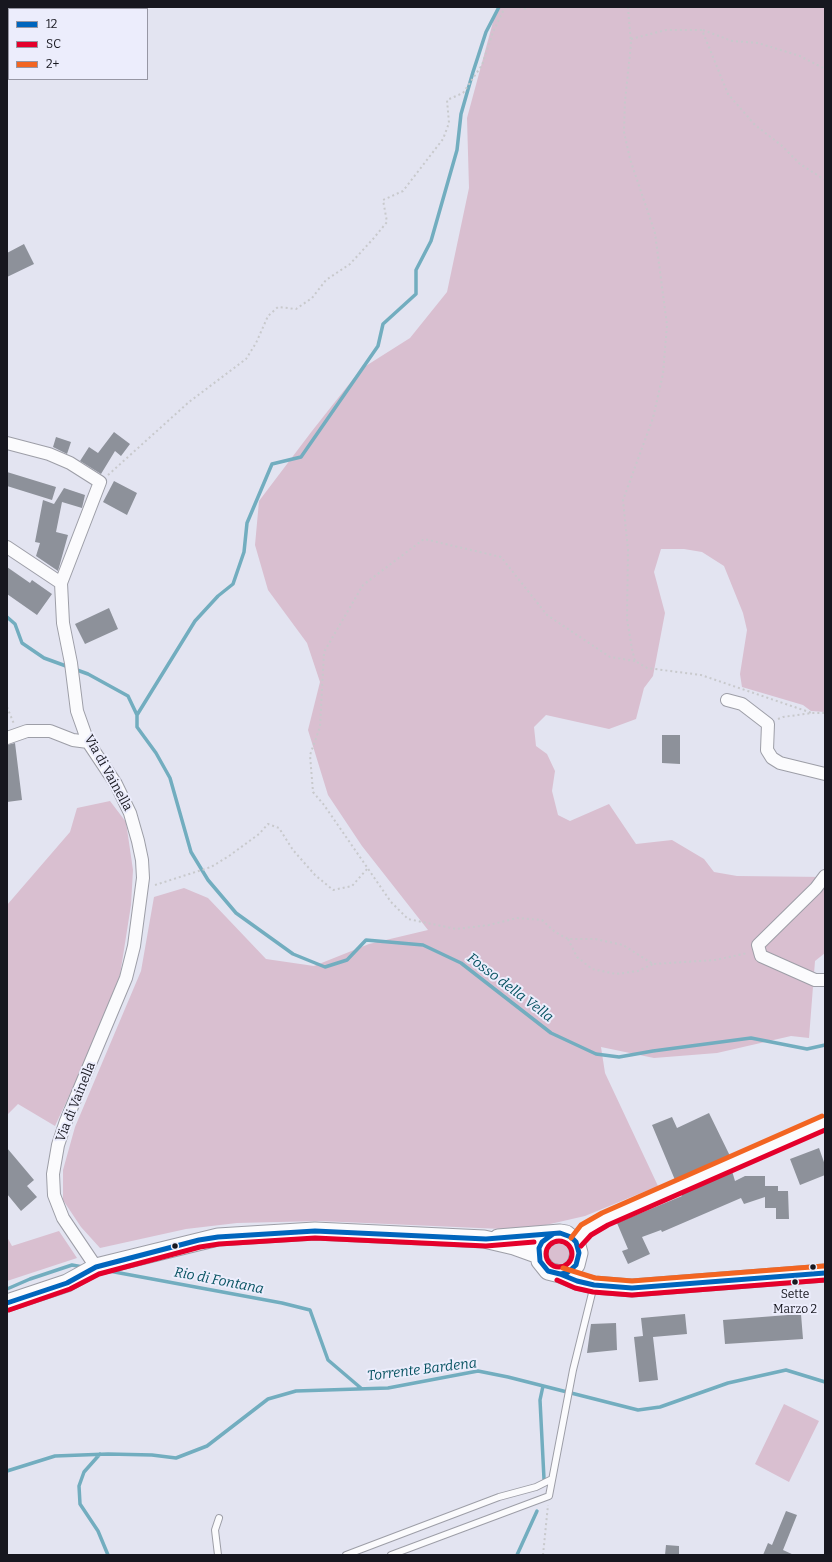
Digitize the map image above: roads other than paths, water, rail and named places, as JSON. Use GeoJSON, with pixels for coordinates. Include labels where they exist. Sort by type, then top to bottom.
{"type":"FeatureCollection","features":[{"type":"Feature","properties":{"kind":"street","name":"Via di Vainella"},"geometry":{"type":"LineString","coordinates":[[7,443],[49,454],[70,463],[100,482],[61,583],[63,623],[78,711],[88,742],[116,784],[130,813],[142,860],[143,878],[140,890],[134,946],[126,978],[66,1121],[58,1145],[54,1174],[54,1195],[62,1218],[91,1271]]}},
{"type":"Feature","properties":{"kind":"street"},"geometry":{"type":"LineString","coordinates":[[7,547],[61,583]]}},
{"type":"Feature","properties":{"kind":"street"},"geometry":{"type":"LineString","coordinates":[[727,700],[742,704],[768,724],[767,750],[772,758],[780,764],[825,774]]}},
{"type":"Feature","properties":{"kind":"street"},"geometry":{"type":"LineString","coordinates":[[13,736],[27,731],[50,731],[73,740],[88,742]]}},
{"type":"Feature","properties":{"kind":"street"},"geometry":{"type":"LineString","coordinates":[[825,876],[816,888],[758,946],[761,956],[815,980],[825,980]]}},
{"type":"Feature","properties":{"kind":"street"},"geometry":{"type":"LineString","coordinates":[[576,1242],[586,1230],[606,1219],[825,1122]]}},
{"type":"Feature","properties":{"kind":"street"},"geometry":{"type":"LineString","coordinates":[[7,1304],[67,1283],[91,1271],[144,1254],[218,1237],[315,1230],[486,1239],[509,1236],[566,1234],[576,1242],[579,1259],[592,1284]]}},
{"type":"Feature","properties":{"kind":"street"},"geometry":{"type":"LineString","coordinates":[[553,1234],[542,1242],[539,1255],[540,1261],[548,1271],[577,1281],[592,1284],[632,1288],[825,1273]]}},
{"type":"Feature","properties":{"kind":"street"},"geometry":{"type":"LineString","coordinates":[[486,1239],[539,1255]]}},
{"type":"Feature","properties":{"kind":"street"},"geometry":{"type":"LineString","coordinates":[[560,1274],[572,1269],[579,1259]]}},
{"type":"Feature","properties":{"kind":"lane"},"geometry":{"type":"LineString","coordinates":[[391,1555],[549,1496],[573,1370],[592,1284]]}},
{"type":"Feature","properties":{"kind":"lane"},"geometry":{"type":"LineString","coordinates":[[346,1555],[499,1497],[536,1487],[552,1479]]}},
{"type":"Feature","properties":{"kind":"lane"},"geometry":{"type":"LineString","coordinates":[[218,1555],[214,1530],[219,1518]]}},
{"type":"Feature","properties":{"kind":"waterway"},"geometry":{"type":"LineString","coordinates":[[137,715],[195,621],[218,596],[233,584],[244,552],[247,523],[272,464],[301,457],[378,346],[383,324],[416,294],[416,270],[431,241],[457,150],[461,114],[473,72],[486,32],[499,7]]}},
{"type":"Feature","properties":{"kind":"waterway","name":"Fosso della Vella"},"geometry":{"type":"LineString","coordinates":[[7,617],[15,624],[22,643],[44,658],[88,674],[128,696],[137,715],[137,727],[156,753],[170,778],[191,852],[208,880],[236,913],[293,954],[325,967],[347,960],[366,940],[423,945],[461,963],[551,1033],[596,1054],[619,1057],[751,1038],[807,1049],[825,1045]]}},
{"type":"Feature","properties":{"kind":"waterway","name":"Rio di Fontana"},"geometry":{"type":"LineString","coordinates":[[7,1289],[30,1279],[72,1265],[83,1267]]}},
{"type":"Feature","properties":{"kind":"waterway","name":"Rio di Fontana"},"geometry":{"type":"LineString","coordinates":[[109,1271],[282,1303],[310,1310],[328,1360],[362,1389]]}},
{"type":"Feature","properties":{"kind":"waterway","name":"Torrente Bardena"},"geometry":{"type":"LineString","coordinates":[[7,1471],[55,1456],[108,1454],[152,1455],[176,1458],[207,1446],[268,1399],[296,1391],[388,1388],[478,1371],[508,1377],[638,1410],[660,1407],[728,1383],[786,1370],[825,1382]]}},
{"type":"Feature","properties":{"kind":"waterway"},"geometry":{"type":"LineString","coordinates":[[543,1386],[540,1400],[544,1479]]}},
{"type":"Feature","properties":{"kind":"waterway"},"geometry":{"type":"LineString","coordinates":[[100,1454],[84,1472],[79,1486],[80,1504],[98,1531],[108,1555]]}},
{"type":"Feature","properties":{"kind":"waterway"},"geometry":{"type":"LineString","coordinates":[[517,1555],[537,1511]]}},
{"type":"Feature","properties":{"kind":"place","name":"Sette Marzo 2"},"geometry":{"type":"Point","coordinates":[795,1282]}}]}
